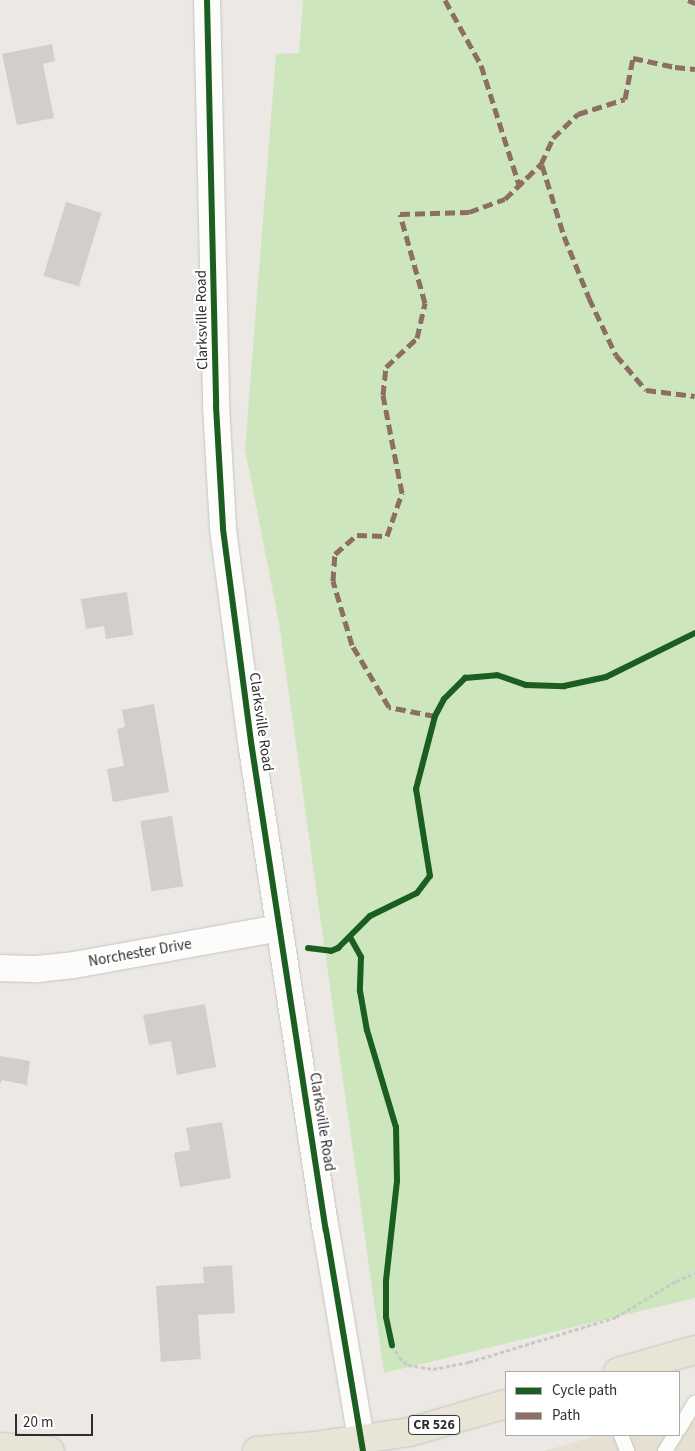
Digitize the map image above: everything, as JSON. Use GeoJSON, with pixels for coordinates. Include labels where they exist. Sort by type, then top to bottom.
{"type":"FeatureCollection","features":[{"type":"Feature","properties":{"kind":"main road"},"geometry":{"type":"LineString","coordinates":[[622,1371],[695,1350]]}},
{"type":"Feature","properties":{"kind":"main road","name":"CR 526"},"geometry":{"type":"LineString","coordinates":[[257,1451],[361,1440],[410,1432],[505,1404]]}},
{"type":"Feature","properties":{"kind":"main road"},"geometry":{"type":"LineString","coordinates":[[0,1447],[50,1451]]}},
{"type":"Feature","properties":{"kind":"street","name":"Clarksville Road"},"geometry":{"type":"LineString","coordinates":[[208,0],[216,406],[224,529],[245,706],[326,1230],[361,1440]]}},
{"type":"Feature","properties":{"kind":"street","name":"Norchester Drive"},"geometry":{"type":"LineString","coordinates":[[0,968],[37,969],[74,965],[279,928]]}},
{"type":"Feature","properties":{"kind":"lane"},"geometry":{"type":"LineString","coordinates":[[680,1427],[695,1402]]}},
{"type":"Feature","properties":{"kind":"lane"},"geometry":{"type":"LineString","coordinates":[[621,1436],[627,1451]]}},
{"type":"Feature","properties":{"kind":"lane"},"geometry":{"type":"LineString","coordinates":[[665,1451],[674,1436]]}},
{"type":"Feature","properties":{"kind":"path"},"geometry":{"type":"LineString","coordinates":[[390,1336],[392,1345],[408,1365],[433,1369],[469,1362],[616,1317],[676,1280],[695,1273]]}},
{"type":"Feature","properties":{"kind":"shaded area"},"geometry":{"type":"Polygon","coordinates":[[[695,1407],[695,1451],[544,1451],[596,1436],[680,1436],[680,1411],[695,1407]]]}},
{"type":"Feature","properties":{"kind":"green space"},"geometry":{"type":"Polygon","coordinates":[[[303,0],[695,0],[695,1298],[384,1373],[279,623],[245,449],[276,54],[299,53],[303,0]]]}},
{"type":"Feature","properties":{"kind":"building"},"geometry":{"type":"Polygon","coordinates":[[[52,44],[55,61],[43,64],[54,118],[17,125],[2,54],[52,44]]]}},
{"type":"Feature","properties":{"kind":"building"},"geometry":{"type":"Polygon","coordinates":[[[66,202],[101,213],[79,286],[43,276],[66,202]]]}},
{"type":"Feature","properties":{"kind":"building"},"geometry":{"type":"Polygon","coordinates":[[[127,592],[133,635],[106,639],[104,626],[86,629],[81,599],[127,592]]]}},
{"type":"Feature","properties":{"kind":"building"},"geometry":{"type":"Polygon","coordinates":[[[154,704],[169,792],[113,802],[107,769],[124,766],[117,729],[125,727],[122,710],[154,704]]]}},
{"type":"Feature","properties":{"kind":"building"},"geometry":{"type":"Polygon","coordinates":[[[172,816],[183,886],[152,891],[140,821],[172,816]]]}},
{"type":"Feature","properties":{"kind":"building"},"geometry":{"type":"Polygon","coordinates":[[[205,1004],[216,1067],[177,1075],[171,1041],[149,1045],[143,1015],[205,1004]]]}},
{"type":"Feature","properties":{"kind":"building"},"geometry":{"type":"Polygon","coordinates":[[[0,1056],[30,1061],[27,1085],[2,1080],[0,1084],[0,1056]]]}},
{"type":"Feature","properties":{"kind":"building"},"geometry":{"type":"Polygon","coordinates":[[[222,1122],[231,1178],[180,1187],[174,1153],[190,1150],[186,1128],[222,1122]]]}},
{"type":"Feature","properties":{"kind":"building"},"geometry":{"type":"Polygon","coordinates":[[[232,1265],[235,1313],[198,1315],[201,1359],[161,1362],[156,1286],[204,1283],[203,1267],[232,1265]]]}},
{"type":"Feature","properties":{"kind":"marked path"},"geometry":{"type":"LineString","coordinates":[[445,0],[481,65],[519,185],[523,181]]}},
{"type":"Feature","properties":{"kind":"marked path"},"geometry":{"type":"LineString","coordinates":[[688,0],[695,3]]}},
{"type":"Feature","properties":{"kind":"marked path"},"geometry":{"type":"LineString","coordinates":[[435,716],[389,707],[352,645],[333,581],[335,554],[357,535],[387,536],[402,493],[383,395],[386,367],[417,338],[425,303],[400,214],[469,212],[505,199],[541,164],[553,138],[578,114],[625,99],[633,58],[675,67],[695,69]]}},
{"type":"Feature","properties":{"kind":"marked path"},"geometry":{"type":"LineString","coordinates":[[538,168],[542,165],[564,236],[589,298],[616,355],[646,390],[695,396]]}},
{"type":"Feature","properties":{"kind":"cycle path"},"geometry":{"type":"LineString","coordinates":[[207,0],[216,406],[223,529],[251,742],[326,1230],[363,1451]]}},
{"type":"Feature","properties":{"kind":"cycle path"},"geometry":{"type":"LineString","coordinates":[[308,948],[331,951],[338,948],[370,916],[417,893],[430,876],[416,789],[435,716],[444,699],[465,678],[497,675],[526,685],[564,686],[606,677],[695,633]]}},
{"type":"Feature","properties":{"kind":"cycle path"},"geometry":{"type":"LineString","coordinates":[[350,937],[361,957],[360,991],[367,1030],[396,1127],[397,1181],[386,1281],[386,1317],[392,1345]]}}]}
